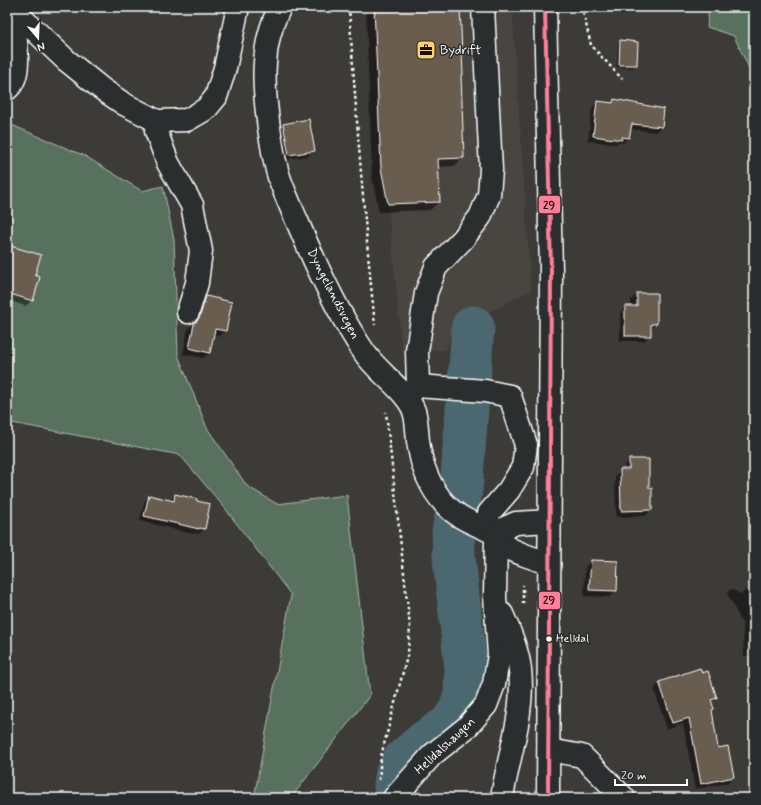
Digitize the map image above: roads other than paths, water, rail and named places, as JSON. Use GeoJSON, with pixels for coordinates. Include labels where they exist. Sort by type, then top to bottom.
{"type":"FeatureCollection","features":[{"type":"Feature","properties":{"kind":"street"},"geometry":{"type":"LineString","coordinates":[[16,14],[66,60],[102,89],[124,104],[157,121],[187,120],[206,109],[216,97],[225,68],[238,7]]}},
{"type":"Feature","properties":{"kind":"street","name":"Dyngelandsvegen"},"geometry":{"type":"LineString","coordinates":[[280,7],[275,17],[265,56],[264,93],[273,152],[279,178],[328,289],[365,354],[381,373],[419,390],[414,411],[421,459],[434,491],[445,504],[458,515],[486,529],[505,545],[536,559],[549,563]]}},
{"type":"Feature","properties":{"kind":"street"},"geometry":{"type":"LineString","coordinates":[[419,390],[417,351],[426,293],[436,267],[463,239],[480,217],[489,195],[491,170],[483,7]]}},
{"type":"Feature","properties":{"kind":"street"},"geometry":{"type":"LineString","coordinates":[[546,7],[551,271],[548,798]]}},
{"type":"Feature","properties":{"kind":"street"},"geometry":{"type":"LineString","coordinates":[[7,89],[11,86],[17,74],[15,30],[16,14]]}},
{"type":"Feature","properties":{"kind":"street"},"geometry":{"type":"LineString","coordinates":[[157,121],[156,131],[168,163],[192,206],[201,251],[197,283],[188,312]]}},
{"type":"Feature","properties":{"kind":"street","name":"Helldalshaugen"},"geometry":{"type":"LineString","coordinates":[[400,791],[432,755],[468,727],[486,705],[494,684],[499,655],[495,597],[486,529],[489,513],[509,490],[524,467],[526,445],[510,396],[485,390],[419,390]]}},
{"type":"Feature","properties":{"kind":"street"},"geometry":{"type":"LineString","coordinates":[[486,529],[507,527],[516,523],[550,521]]}},
{"type":"Feature","properties":{"kind":"street","name":"Helldalshaugen"},"geometry":{"type":"LineString","coordinates":[[495,597],[517,654],[520,670],[521,690],[517,724],[505,776],[502,798]]}},
{"type":"Feature","properties":{"kind":"street"},"geometry":{"type":"LineString","coordinates":[[549,750],[582,756],[624,798]]}},
{"type":"Feature","properties":{"kind":"waterway"},"geometry":{"type":"LineString","coordinates":[[398,798],[395,785],[397,773],[404,760],[425,742],[450,725],[460,711],[465,693],[466,668],[454,558],[453,532],[461,491],[473,327]]}},
{"type":"Feature","properties":{"kind":"place","name":"Bydrift"},"geometry":{"type":"Point","coordinates":[426,50]}},
{"type":"Feature","properties":{"kind":"place","name":"Helldal"},"geometry":{"type":"Point","coordinates":[549,639]}}]}
